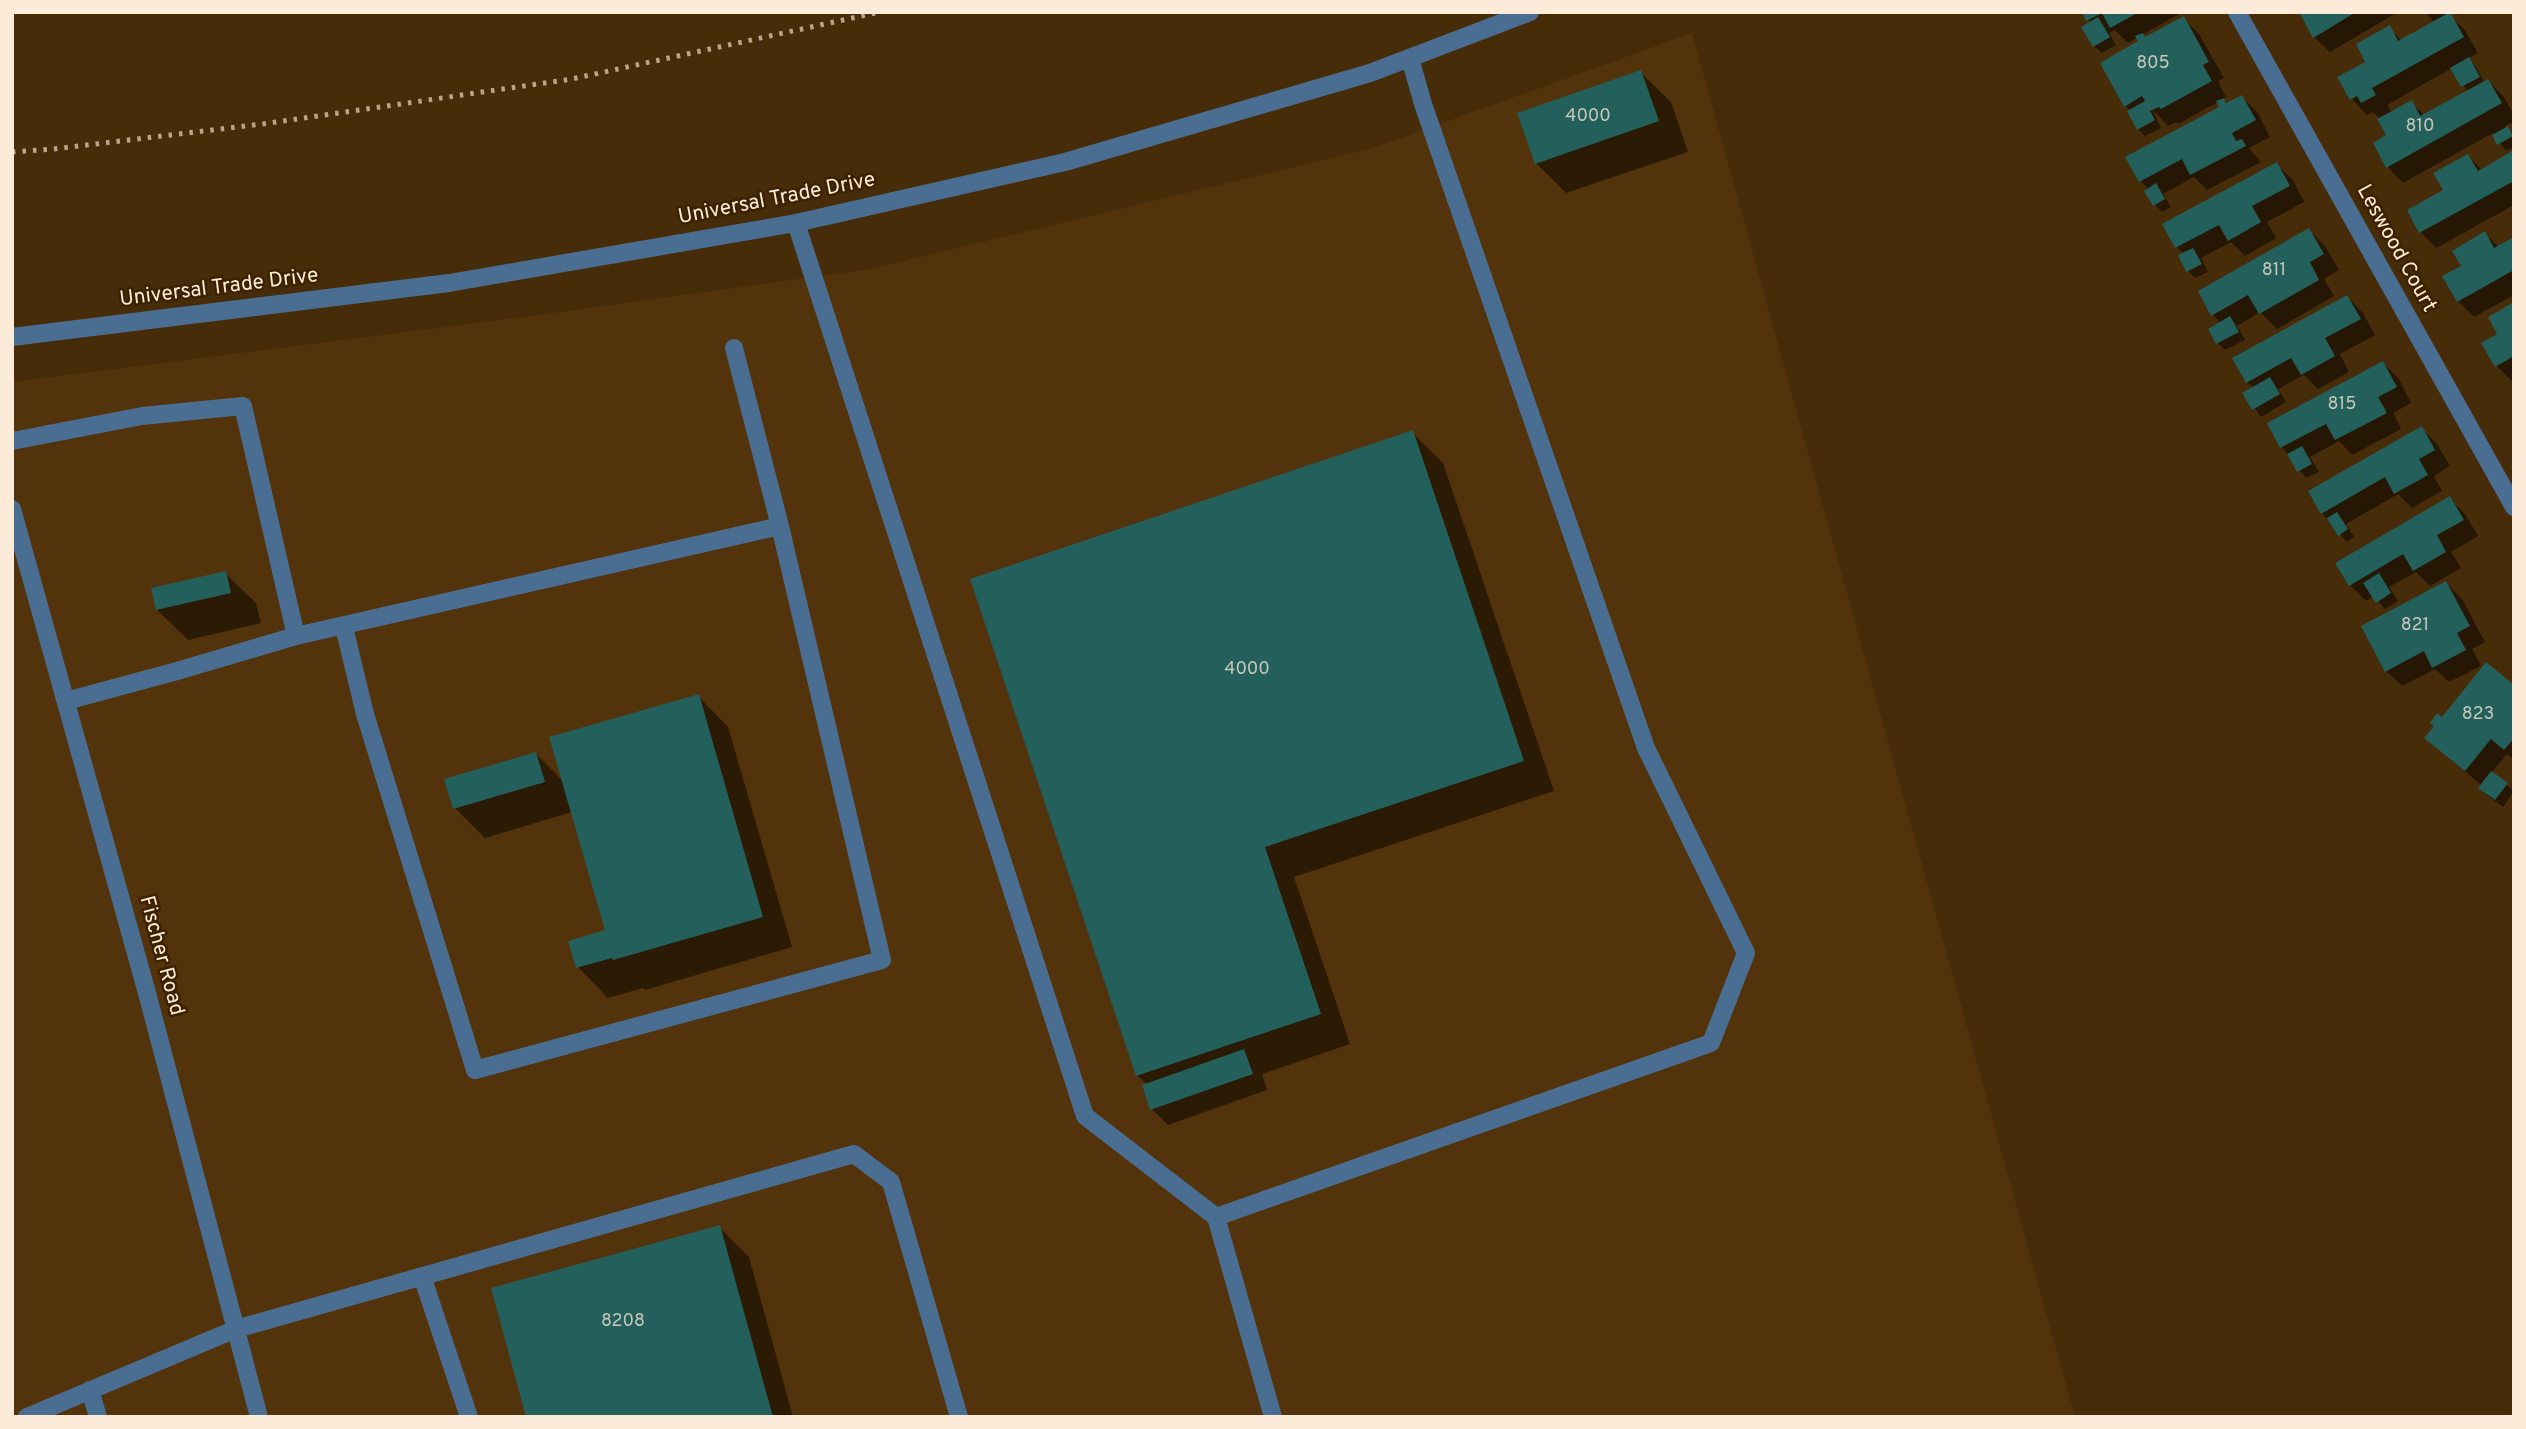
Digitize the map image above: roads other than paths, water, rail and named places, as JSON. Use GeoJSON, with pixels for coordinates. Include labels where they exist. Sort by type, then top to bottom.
{"type":"FeatureCollection","features":[{"type":"Feature","properties":{"kind":"street","name":"Universal Trade Drive"},"geometry":{"type":"LineString","coordinates":[[12,337],[449,283],[796,223],[1065,162],[1357,77],[1530,12]]}},
{"type":"Feature","properties":{"kind":"street","name":"Leswood Court"},"geometry":{"type":"LineString","coordinates":[[2237,12],[2514,507]]}},
{"type":"Feature","properties":{"kind":"street"},"geometry":{"type":"LineString","coordinates":[[1216,1217],[1711,1043],[1746,953],[1646,748],[1423,104],[1410,58]]}},
{"type":"Feature","properties":{"kind":"street"},"geometry":{"type":"LineString","coordinates":[[796,223],[1085,1116],[1216,1217],[1273,1417]]}},
{"type":"Feature","properties":{"kind":"street"},"geometry":{"type":"LineString","coordinates":[[344,626],[365,715],[475,1070],[882,960],[780,526],[734,348]]}},
{"type":"Feature","properties":{"kind":"street"},"geometry":{"type":"LineString","coordinates":[[12,441],[142,416],[243,406],[296,636]]}},
{"type":"Feature","properties":{"kind":"street","name":"Fischer Road"},"geometry":{"type":"LineString","coordinates":[[12,509],[147,993],[259,1417]]}},
{"type":"Feature","properties":{"kind":"street"},"geometry":{"type":"LineString","coordinates":[[66,701],[296,636],[780,526]]}},
{"type":"Feature","properties":{"kind":"street"},"geometry":{"type":"LineString","coordinates":[[27,1417],[236,1329],[854,1154],[891,1182],[959,1417]]}},
{"type":"Feature","properties":{"kind":"street"},"geometry":{"type":"LineString","coordinates":[[422,1276],[470,1417]]}},
{"type":"Feature","properties":{"kind":"street"},"geometry":{"type":"LineString","coordinates":[[90,1390],[98,1417]]}},
{"type":"Feature","properties":{"kind":"railway"},"geometry":{"type":"LineString","coordinates":[[12,152],[270,123],[572,79],[880,12]]}}]}
